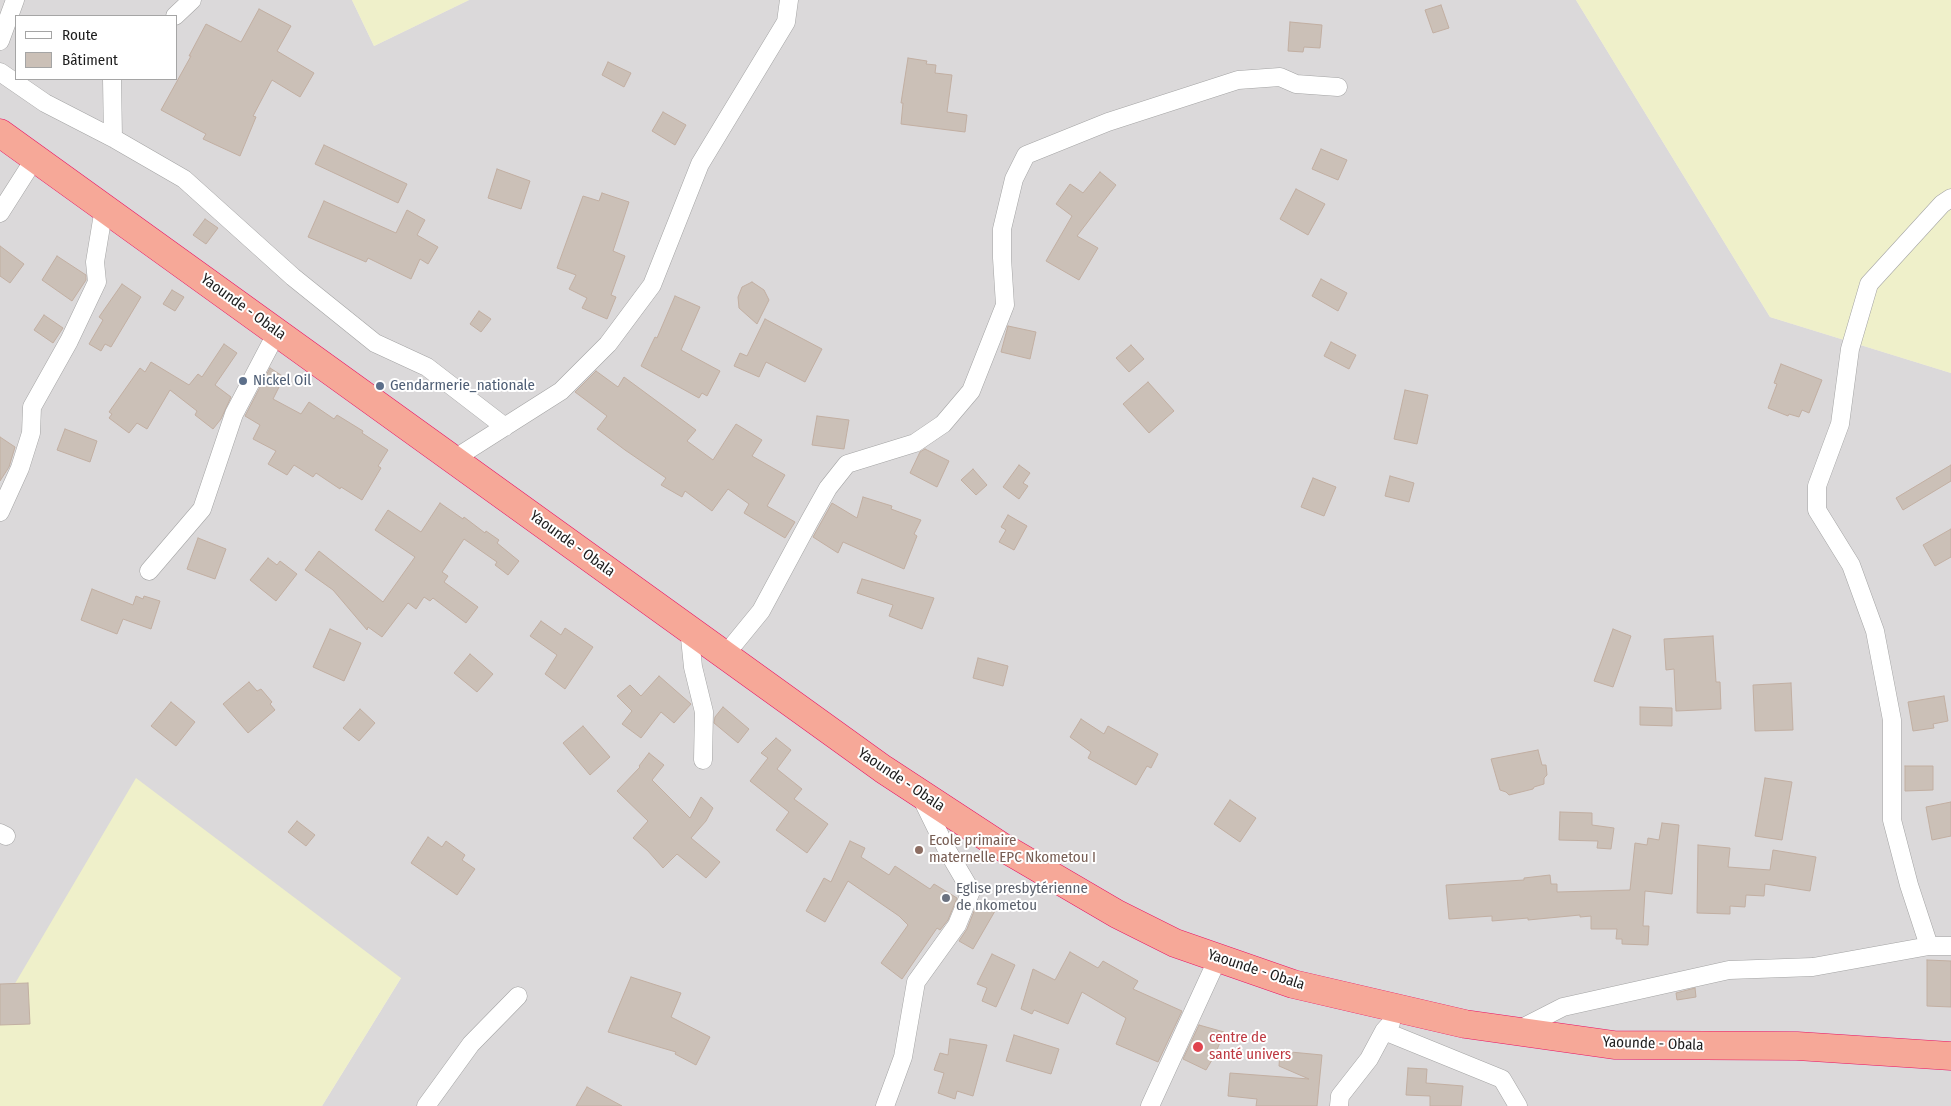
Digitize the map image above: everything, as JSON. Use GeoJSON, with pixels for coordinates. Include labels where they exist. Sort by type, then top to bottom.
{"type":"FeatureCollection","features":[{"type":"Feature","properties":{"kind":"highway","name":"Yaounde - Obala"},"geometry":{"type":"LineString","coordinates":[[0,133],[882,769],[999,845],[1117,914],[1175,943],[1293,984],[1465,1024],[1614,1045],[1798,1046],[1951,1056]]}},
{"type":"Feature","properties":{"kind":"street"},"geometry":{"type":"LineString","coordinates":[[0,41],[16,0]]}},
{"type":"Feature","properties":{"kind":"street"},"geometry":{"type":"LineString","coordinates":[[176,15],[192,0]]}},
{"type":"Feature","properties":{"kind":"street"},"geometry":{"type":"LineString","coordinates":[[454,459],[561,390],[608,344],[652,285],[700,164],[786,22],[789,0]]}},
{"type":"Feature","properties":{"kind":"street"},"geometry":{"type":"LineString","coordinates":[[0,72],[44,103],[113,138],[184,179],[293,277],[375,343],[427,367],[505,426]]}},
{"type":"Feature","properties":{"kind":"street"},"geometry":{"type":"LineString","coordinates":[[725,655],[761,611],[828,488],[847,464],[915,443],[942,424],[971,391],[1005,305],[1002,229],[1014,179],[1026,155],[1108,122],[1238,80],[1280,77],[1296,84],[1338,87]]}},
{"type":"Feature","properties":{"kind":"street"},"geometry":{"type":"LineString","coordinates":[[112,80],[113,138]]}},
{"type":"Feature","properties":{"kind":"street"},"geometry":{"type":"LineString","coordinates":[[0,214],[34,158]]}},
{"type":"Feature","properties":{"kind":"street"},"geometry":{"type":"LineString","coordinates":[[1929,946],[1909,885],[1892,820],[1892,720],[1875,631],[1851,565],[1816,510],[1817,486],[1840,424],[1850,349],[1869,284],[1942,204],[1951,198]]}},
{"type":"Feature","properties":{"kind":"street"},"geometry":{"type":"LineString","coordinates":[[0,512],[20,468],[31,433],[32,407],[69,340],[97,282],[94,262],[104,208]]}},
{"type":"Feature","properties":{"kind":"street"},"geometry":{"type":"LineString","coordinates":[[149,570],[202,509],[234,414],[278,332]]}},
{"type":"Feature","properties":{"kind":"street"},"geometry":{"type":"LineString","coordinates":[[689,628],[693,668],[704,712],[703,760]]}},
{"type":"Feature","properties":{"kind":"street"},"geometry":{"type":"LineString","coordinates":[[885,1106],[903,1056],[916,982],[958,925],[971,891],[947,850],[920,794]]}},
{"type":"Feature","properties":{"kind":"street"},"geometry":{"type":"LineString","coordinates":[[1516,1031],[1563,1007],[1729,970],[1813,967],[1929,946],[1951,946]]}},
{"type":"Feature","properties":{"kind":"street"},"geometry":{"type":"LineString","coordinates":[[1150,1106],[1218,958]]}},
{"type":"Feature","properties":{"kind":"street"},"geometry":{"type":"LineString","coordinates":[[426,1106],[471,1044],[518,996]]}},
{"type":"Feature","properties":{"kind":"street"},"geometry":{"type":"LineString","coordinates":[[1339,1106],[1340,1096],[1370,1059],[1384,1031],[1403,1010]]}},
{"type":"Feature","properties":{"kind":"street"},"geometry":{"type":"LineString","coordinates":[[1384,1031],[1502,1079],[1518,1106]]}},
{"type":"Feature","properties":{"kind":"shaded area"},"geometry":{"type":"Polygon","coordinates":[[[0,0],[352,0],[374,46],[469,0],[1576,0],[1770,317],[1951,373],[1951,1106],[322,1106],[401,978],[0,1009],[0,0]]]}},
{"type":"Feature","properties":{"kind":"green space"},"geometry":{"type":"Polygon","coordinates":[[[352,0],[469,0],[374,46],[352,0]]]}},
{"type":"Feature","properties":{"kind":"green space"},"geometry":{"type":"Polygon","coordinates":[[[1576,0],[1951,0],[1951,373],[1770,317],[1576,0]]]}},
{"type":"Feature","properties":{"kind":"green space"},"geometry":{"type":"Polygon","coordinates":[[[136,778],[401,978],[322,1106],[0,1106],[0,1009],[136,778]]]}},
{"type":"Feature","properties":{"kind":"building"},"geometry":{"type":"Polygon","coordinates":[[[1441,5],[1449,28],[1433,33],[1425,10],[1441,5]]]}},
{"type":"Feature","properties":{"kind":"building"},"geometry":{"type":"Polygon","coordinates":[[[259,9],[291,26],[277,51],[314,73],[300,97],[272,80],[253,116],[256,117],[240,156],[203,139],[206,134],[161,110],[191,56],[189,56],[206,24],[241,42],[259,9]]]}},
{"type":"Feature","properties":{"kind":"building"},"geometry":{"type":"Polygon","coordinates":[[[1290,22],[1322,25],[1320,48],[1304,47],[1303,52],[1288,51],[1290,22]]]}},
{"type":"Feature","properties":{"kind":"building"},"geometry":{"type":"Polygon","coordinates":[[[908,58],[927,61],[926,64],[936,65],[935,73],[952,75],[947,112],[967,115],[965,132],[901,124],[903,103],[901,103],[908,58]]]}},
{"type":"Feature","properties":{"kind":"building"},"geometry":{"type":"Polygon","coordinates":[[[608,62],[631,73],[624,87],[602,75],[608,62]]]}},
{"type":"Feature","properties":{"kind":"building"},"geometry":{"type":"Polygon","coordinates":[[[663,112],[686,125],[675,145],[652,131],[663,112]]]}},
{"type":"Feature","properties":{"kind":"building"},"geometry":{"type":"Polygon","coordinates":[[[324,145],[407,184],[398,203],[315,164],[324,145]]]}},
{"type":"Feature","properties":{"kind":"building"},"geometry":{"type":"Polygon","coordinates":[[[1321,149],[1347,160],[1338,180],[1312,169],[1321,149]]]}},
{"type":"Feature","properties":{"kind":"building"},"geometry":{"type":"Polygon","coordinates":[[[497,169],[530,181],[521,209],[488,198],[497,169]]]}},
{"type":"Feature","properties":{"kind":"building"},"geometry":{"type":"Polygon","coordinates":[[[1100,172],[1116,185],[1077,236],[1098,248],[1079,280],[1046,261],[1072,216],[1056,204],[1070,184],[1083,193],[1100,172]]]}},
{"type":"Feature","properties":{"kind":"building"},"geometry":{"type":"Polygon","coordinates":[[[1296,189],[1325,204],[1308,235],[1280,219],[1296,189]]]}},
{"type":"Feature","properties":{"kind":"building"},"geometry":{"type":"Polygon","coordinates":[[[602,193],[629,202],[613,251],[625,256],[611,295],[616,297],[607,319],[582,308],[587,298],[569,289],[576,275],[557,268],[583,196],[599,201],[602,193]]]}},
{"type":"Feature","properties":{"kind":"building"},"geometry":{"type":"Polygon","coordinates":[[[324,201],[396,233],[407,210],[425,220],[417,235],[438,247],[428,264],[420,259],[411,279],[368,258],[366,262],[308,237],[324,201]]]}},
{"type":"Feature","properties":{"kind":"building"},"geometry":{"type":"Polygon","coordinates":[[[205,219],[218,228],[206,244],[193,235],[205,219]]]}},
{"type":"Feature","properties":{"kind":"building"},"geometry":{"type":"Polygon","coordinates":[[[0,246],[24,264],[10,283],[0,276],[0,246]]]}},
{"type":"Feature","properties":{"kind":"building"},"geometry":{"type":"Polygon","coordinates":[[[57,256],[86,275],[86,280],[72,301],[42,280],[57,256]]]}},
{"type":"Feature","properties":{"kind":"building"},"geometry":{"type":"Polygon","coordinates":[[[1321,279],[1347,293],[1338,311],[1312,296],[1321,279]]]}},
{"type":"Feature","properties":{"kind":"building"},"geometry":{"type":"Polygon","coordinates":[[[752,282],[764,290],[769,300],[757,324],[739,308],[738,297],[742,287],[752,282]]]}},
{"type":"Feature","properties":{"kind":"building"},"geometry":{"type":"Polygon","coordinates":[[[122,284],[141,297],[111,347],[105,344],[101,351],[89,344],[103,320],[99,317],[122,284]]]}},
{"type":"Feature","properties":{"kind":"building"},"geometry":{"type":"Polygon","coordinates":[[[172,290],[184,297],[175,311],[163,304],[172,290]]]}},
{"type":"Feature","properties":{"kind":"building"},"geometry":{"type":"Polygon","coordinates":[[[675,296],[700,307],[681,350],[720,371],[707,396],[702,393],[699,398],[641,366],[655,337],[657,338],[675,296]]]}},
{"type":"Feature","properties":{"kind":"building"},"geometry":{"type":"Polygon","coordinates":[[[479,311],[491,319],[481,332],[470,324],[479,311]]]}},
{"type":"Feature","properties":{"kind":"building"},"geometry":{"type":"Polygon","coordinates":[[[44,315],[63,328],[53,343],[34,330],[44,315]]]}},
{"type":"Feature","properties":{"kind":"building"},"geometry":{"type":"Polygon","coordinates":[[[765,319],[822,349],[805,382],[766,362],[759,377],[734,366],[740,353],[747,356],[765,319]]]}},
{"type":"Feature","properties":{"kind":"building"},"geometry":{"type":"Polygon","coordinates":[[[1008,326],[1036,332],[1030,359],[1001,352],[1008,326]]]}},
{"type":"Feature","properties":{"kind":"building"},"geometry":{"type":"Polygon","coordinates":[[[1331,342],[1356,355],[1349,369],[1324,356],[1331,342]]]}},
{"type":"Feature","properties":{"kind":"building"},"geometry":{"type":"Polygon","coordinates":[[[224,344],[237,353],[215,385],[231,397],[221,419],[213,429],[195,415],[197,411],[170,390],[147,429],[137,423],[129,433],[109,418],[112,414],[109,412],[140,368],[145,372],[151,362],[189,385],[198,374],[202,377],[224,344]]]}},
{"type":"Feature","properties":{"kind":"building"},"geometry":{"type":"Polygon","coordinates":[[[1131,345],[1144,359],[1129,372],[1116,358],[1131,345]]]}},
{"type":"Feature","properties":{"kind":"building"},"geometry":{"type":"Polygon","coordinates":[[[1781,364],[1822,380],[1809,413],[1802,410],[1799,417],[1789,414],[1788,416],[1768,408],[1777,384],[1774,383],[1781,364]]]}},
{"type":"Feature","properties":{"kind":"building"},"geometry":{"type":"Polygon","coordinates":[[[270,368],[284,377],[273,399],[301,414],[309,402],[334,419],[337,415],[363,431],[362,433],[388,450],[378,466],[381,468],[362,500],[341,487],[340,489],[316,473],[313,477],[294,465],[287,475],[268,464],[276,451],[253,439],[260,425],[245,416],[270,368]]]}},
{"type":"Feature","properties":{"kind":"building"},"geometry":{"type":"Polygon","coordinates":[[[596,371],[618,387],[624,377],[696,430],[687,441],[713,460],[736,424],[762,440],[752,456],[785,475],[767,506],[795,522],[785,538],[744,513],[749,504],[728,489],[712,511],[685,491],[682,497],[661,485],[666,478],[597,429],[607,416],[575,392],[596,371]]]}},
{"type":"Feature","properties":{"kind":"building"},"geometry":{"type":"Polygon","coordinates":[[[1148,382],[1174,411],[1149,433],[1123,404],[1148,382]]]}},
{"type":"Feature","properties":{"kind":"building"},"geometry":{"type":"Polygon","coordinates":[[[1405,390],[1428,395],[1417,444],[1394,439],[1405,390]]]}},
{"type":"Feature","properties":{"kind":"building"},"geometry":{"type":"Polygon","coordinates":[[[817,416],[849,420],[844,449],[812,445],[817,416]]]}},
{"type":"Feature","properties":{"kind":"building"},"geometry":{"type":"Polygon","coordinates":[[[65,429],[97,441],[90,462],[57,450],[65,429]]]}},
{"type":"Feature","properties":{"kind":"building"},"geometry":{"type":"Polygon","coordinates":[[[0,437],[15,447],[9,467],[0,481],[0,437]]]}},
{"type":"Feature","properties":{"kind":"building"},"geometry":{"type":"Polygon","coordinates":[[[925,449],[949,461],[937,487],[910,473],[920,452],[925,449]]]}},
{"type":"Feature","properties":{"kind":"building"},"geometry":{"type":"Polygon","coordinates":[[[1019,465],[1030,473],[1023,483],[1028,486],[1019,499],[1003,487],[1019,465]]]}},
{"type":"Feature","properties":{"kind":"building"},"geometry":{"type":"Polygon","coordinates":[[[1951,465],[1951,481],[1903,510],[1896,498],[1951,465]]]}},
{"type":"Feature","properties":{"kind":"building"},"geometry":{"type":"Polygon","coordinates":[[[973,469],[987,485],[976,495],[961,480],[973,469]]]}},
{"type":"Feature","properties":{"kind":"building"},"geometry":{"type":"Polygon","coordinates":[[[1390,476],[1414,483],[1409,502],[1385,496],[1390,476]]]}},
{"type":"Feature","properties":{"kind":"building"},"geometry":{"type":"Polygon","coordinates":[[[1313,478],[1336,487],[1324,516],[1301,507],[1313,478]]]}},
{"type":"Feature","properties":{"kind":"building"},"geometry":{"type":"Polygon","coordinates":[[[863,497],[892,506],[891,509],[921,520],[914,534],[917,536],[904,569],[843,542],[838,553],[813,537],[832,503],[857,518],[863,497]]]}},
{"type":"Feature","properties":{"kind":"building"},"geometry":{"type":"Polygon","coordinates":[[[440,503],[463,519],[464,517],[485,533],[486,531],[499,540],[497,543],[519,561],[508,575],[495,565],[497,562],[464,539],[442,572],[448,576],[444,582],[478,607],[466,623],[433,598],[430,601],[424,597],[416,609],[408,603],[382,637],[368,627],[367,630],[333,590],[305,570],[319,551],[383,602],[415,557],[375,530],[388,510],[421,532],[440,503]]]}},
{"type":"Feature","properties":{"kind":"building"},"geometry":{"type":"Polygon","coordinates":[[[1008,515],[1027,526],[1014,550],[999,542],[1006,530],[1001,527],[1008,515]]]}},
{"type":"Feature","properties":{"kind":"building"},"geometry":{"type":"Polygon","coordinates":[[[1951,529],[1951,557],[1935,566],[1923,545],[1951,529]]]}},
{"type":"Feature","properties":{"kind":"building"},"geometry":{"type":"Polygon","coordinates":[[[198,538],[226,549],[215,579],[187,569],[198,538]]]}},
{"type":"Feature","properties":{"kind":"building"},"geometry":{"type":"Polygon","coordinates":[[[268,558],[277,565],[280,561],[297,574],[276,601],[250,580],[268,558]]]}},
{"type":"Feature","properties":{"kind":"building"},"geometry":{"type":"Polygon","coordinates":[[[862,579],[934,598],[922,629],[889,616],[893,605],[857,593],[862,579]]]}},
{"type":"Feature","properties":{"kind":"building"},"geometry":{"type":"Polygon","coordinates":[[[92,589],[133,605],[136,596],[143,599],[144,596],[160,601],[151,629],[123,619],[117,634],[81,620],[92,589]]]}},
{"type":"Feature","properties":{"kind":"building"},"geometry":{"type":"Polygon","coordinates":[[[541,621],[561,635],[565,628],[593,647],[565,689],[545,674],[557,655],[530,636],[541,621]]]}},
{"type":"Feature","properties":{"kind":"building"},"geometry":{"type":"Polygon","coordinates":[[[330,629],[361,643],[344,681],[313,667],[330,629]]]}},
{"type":"Feature","properties":{"kind":"building"},"geometry":{"type":"Polygon","coordinates":[[[1613,629],[1631,636],[1613,687],[1594,681],[1613,629]]]}},
{"type":"Feature","properties":{"kind":"building"},"geometry":{"type":"Polygon","coordinates":[[[1713,636],[1716,682],[1720,682],[1721,709],[1676,711],[1674,669],[1666,670],[1664,639],[1713,636]]]}},
{"type":"Feature","properties":{"kind":"building"},"geometry":{"type":"Polygon","coordinates":[[[470,654],[493,674],[477,692],[454,673],[470,654]]]}},
{"type":"Feature","properties":{"kind":"building"},"geometry":{"type":"Polygon","coordinates":[[[978,658],[1008,666],[1003,686],[973,678],[978,658]]]}},
{"type":"Feature","properties":{"kind":"building"},"geometry":{"type":"Polygon","coordinates":[[[659,676],[691,704],[674,723],[661,712],[641,738],[622,724],[632,711],[617,696],[630,685],[641,696],[659,676]]]}},
{"type":"Feature","properties":{"kind":"building"},"geometry":{"type":"Polygon","coordinates":[[[249,682],[257,691],[261,689],[272,702],[270,704],[275,710],[248,733],[223,704],[249,682]]]}},
{"type":"Feature","properties":{"kind":"building"},"geometry":{"type":"Polygon","coordinates":[[[1791,683],[1793,730],[1755,731],[1753,685],[1791,683]]]}},
{"type":"Feature","properties":{"kind":"building"},"geometry":{"type":"Polygon","coordinates":[[[1944,696],[1948,721],[1933,724],[1934,728],[1913,731],[1908,702],[1944,696]]]}},
{"type":"Feature","properties":{"kind":"building"},"geometry":{"type":"Polygon","coordinates":[[[171,702],[195,722],[176,746],[151,726],[171,702]]]}},
{"type":"Feature","properties":{"kind":"building"},"geometry":{"type":"Polygon","coordinates":[[[723,707],[749,729],[738,743],[714,723],[715,717],[723,707]]]}},
{"type":"Feature","properties":{"kind":"building"},"geometry":{"type":"Polygon","coordinates":[[[1640,707],[1672,708],[1672,726],[1640,725],[1640,707]]]}},
{"type":"Feature","properties":{"kind":"building"},"geometry":{"type":"Polygon","coordinates":[[[360,709],[375,723],[359,741],[343,728],[360,709]]]}},
{"type":"Feature","properties":{"kind":"building"},"geometry":{"type":"Polygon","coordinates":[[[1081,719],[1104,734],[1108,726],[1158,754],[1151,768],[1147,766],[1136,785],[1088,758],[1091,752],[1070,737],[1081,719]]]}},
{"type":"Feature","properties":{"kind":"building"},"geometry":{"type":"Polygon","coordinates":[[[583,726],[610,757],[590,775],[563,743],[583,726]]]}},
{"type":"Feature","properties":{"kind":"building"},"geometry":{"type":"Polygon","coordinates":[[[776,738],[791,750],[777,769],[802,789],[794,799],[828,824],[807,853],[776,830],[789,812],[750,781],[768,758],[761,753],[776,738]]]}},
{"type":"Feature","properties":{"kind":"building"},"geometry":{"type":"Polygon","coordinates":[[[1538,750],[1542,765],[1546,765],[1547,775],[1544,778],[1544,784],[1509,795],[1500,790],[1491,759],[1538,750]]]}},
{"type":"Feature","properties":{"kind":"building"},"geometry":{"type":"Polygon","coordinates":[[[649,753],[664,765],[652,780],[690,818],[701,797],[713,808],[706,821],[691,838],[720,862],[706,878],[677,854],[663,868],[633,838],[648,821],[617,791],[640,767],[649,753]]]}},
{"type":"Feature","properties":{"kind":"building"},"geometry":{"type":"Polygon","coordinates":[[[1905,766],[1933,766],[1933,790],[1905,791],[1905,766]]]}},
{"type":"Feature","properties":{"kind":"building"},"geometry":{"type":"Polygon","coordinates":[[[1765,778],[1792,782],[1782,840],[1755,836],[1765,778]]]}},
{"type":"Feature","properties":{"kind":"building"},"geometry":{"type":"Polygon","coordinates":[[[1230,800],[1256,818],[1240,842],[1214,824],[1230,800]]]}},
{"type":"Feature","properties":{"kind":"building"},"geometry":{"type":"Polygon","coordinates":[[[1951,802],[1951,836],[1932,840],[1926,807],[1951,802]]]}},
{"type":"Feature","properties":{"kind":"building"},"geometry":{"type":"Polygon","coordinates":[[[1560,812],[1592,813],[1592,825],[1614,828],[1611,849],[1597,848],[1598,841],[1559,840],[1560,812]]]}},
{"type":"Feature","properties":{"kind":"building"},"geometry":{"type":"Polygon","coordinates":[[[297,821],[315,835],[306,846],[288,832],[297,821]]]}},
{"type":"Feature","properties":{"kind":"building"},"geometry":{"type":"Polygon","coordinates":[[[1662,823],[1679,825],[1672,894],[1645,891],[1643,926],[1649,926],[1648,945],[1622,944],[1622,939],[1616,939],[1617,929],[1591,929],[1591,916],[1580,917],[1580,915],[1492,921],[1492,916],[1449,919],[1446,885],[1524,880],[1524,878],[1550,875],[1551,884],[1557,884],[1557,892],[1630,890],[1635,843],[1647,845],[1648,838],[1659,840],[1662,823]]]}},
{"type":"Feature","properties":{"kind":"building"},"geometry":{"type":"Polygon","coordinates":[[[428,837],[442,847],[446,841],[465,855],[462,860],[475,869],[457,895],[411,863],[428,837]]]}},
{"type":"Feature","properties":{"kind":"building"},"geometry":{"type":"Polygon","coordinates":[[[850,841],[865,848],[861,857],[889,875],[895,866],[930,889],[934,884],[957,898],[948,920],[940,930],[937,928],[902,979],[881,963],[908,925],[899,916],[848,881],[825,922],[806,911],[824,878],[831,882],[850,841]]]}},
{"type":"Feature","properties":{"kind":"building"},"geometry":{"type":"Polygon","coordinates":[[[1698,845],[1730,848],[1728,867],[1770,870],[1773,850],[1816,857],[1810,891],[1765,884],[1764,896],[1746,895],[1745,907],[1730,906],[1730,914],[1697,913],[1698,845]]]}},
{"type":"Feature","properties":{"kind":"building"},"geometry":{"type":"Polygon","coordinates":[[[978,901],[995,911],[973,949],[959,941],[967,929],[978,901]]]}},
{"type":"Feature","properties":{"kind":"building"},"geometry":{"type":"Polygon","coordinates":[[[1070,952],[1098,968],[1103,961],[1138,981],[1133,989],[1182,1011],[1158,1062],[1116,1044],[1126,1018],[1082,992],[1068,1024],[1034,1010],[1032,1014],[1021,1009],[1033,969],[1055,980],[1070,952]]]}},
{"type":"Feature","properties":{"kind":"building"},"geometry":{"type":"Polygon","coordinates":[[[992,954],[1015,965],[996,1007],[982,1001],[987,988],[977,984],[992,954]]]}},
{"type":"Feature","properties":{"kind":"building"},"geometry":{"type":"Polygon","coordinates":[[[1927,960],[1951,961],[1951,1007],[1927,1006],[1927,960]]]}},
{"type":"Feature","properties":{"kind":"building"},"geometry":{"type":"Polygon","coordinates":[[[631,977],[681,993],[671,1017],[710,1037],[696,1065],[675,1054],[676,1052],[608,1032],[631,977]]]}},
{"type":"Feature","properties":{"kind":"building"},"geometry":{"type":"Polygon","coordinates":[[[28,983],[30,1024],[0,1025],[0,984],[28,983]]]}},
{"type":"Feature","properties":{"kind":"building"},"geometry":{"type":"Polygon","coordinates":[[[1695,988],[1696,997],[1677,1000],[1676,993],[1695,988]]]}},
{"type":"Feature","properties":{"kind":"building"},"geometry":{"type":"Polygon","coordinates":[[[1199,1025],[1224,1032],[1215,1055],[1206,1070],[1183,1059],[1199,1025]]]}},
{"type":"Feature","properties":{"kind":"building"},"geometry":{"type":"Polygon","coordinates":[[[1014,1035],[1059,1049],[1051,1074],[1006,1061],[1014,1035]]]}},
{"type":"Feature","properties":{"kind":"building"},"geometry":{"type":"Polygon","coordinates":[[[950,1039],[987,1045],[973,1096],[957,1091],[955,1099],[938,1093],[944,1073],[934,1070],[940,1053],[948,1055],[950,1039]]]}},
{"type":"Feature","properties":{"kind":"building"},"geometry":{"type":"Polygon","coordinates":[[[1280,1051],[1322,1055],[1317,1106],[1256,1106],[1257,1099],[1228,1096],[1230,1073],[1309,1079],[1279,1066],[1280,1051]]]}},
{"type":"Feature","properties":{"kind":"building"},"geometry":{"type":"Polygon","coordinates":[[[1408,1068],[1427,1069],[1426,1083],[1463,1086],[1461,1106],[1430,1106],[1430,1096],[1406,1095],[1408,1068]]]}},
{"type":"Feature","properties":{"kind":"building"},"geometry":{"type":"Polygon","coordinates":[[[587,1087],[622,1106],[576,1106],[587,1087]]]}},
{"type":"Feature","properties":{"kind":"place","name":"Nickel Oil"},"geometry":{"type":"Point","coordinates":[243,381]}},
{"type":"Feature","properties":{"kind":"place","name":"Gendarmerie_nationale"},"geometry":{"type":"Point","coordinates":[380,386]}},
{"type":"Feature","properties":{"kind":"place","name":"Ecole primaire maternelle EPC Nkometou I"},"geometry":{"type":"Point","coordinates":[919,850]}},
{"type":"Feature","properties":{"kind":"place","name":"Eglise presbytérienne de nkometou"},"geometry":{"type":"Point","coordinates":[946,898]}},
{"type":"Feature","properties":{"kind":"place","name":"centre de santé univers"},"geometry":{"type":"Point","coordinates":[1198,1047]}}]}
